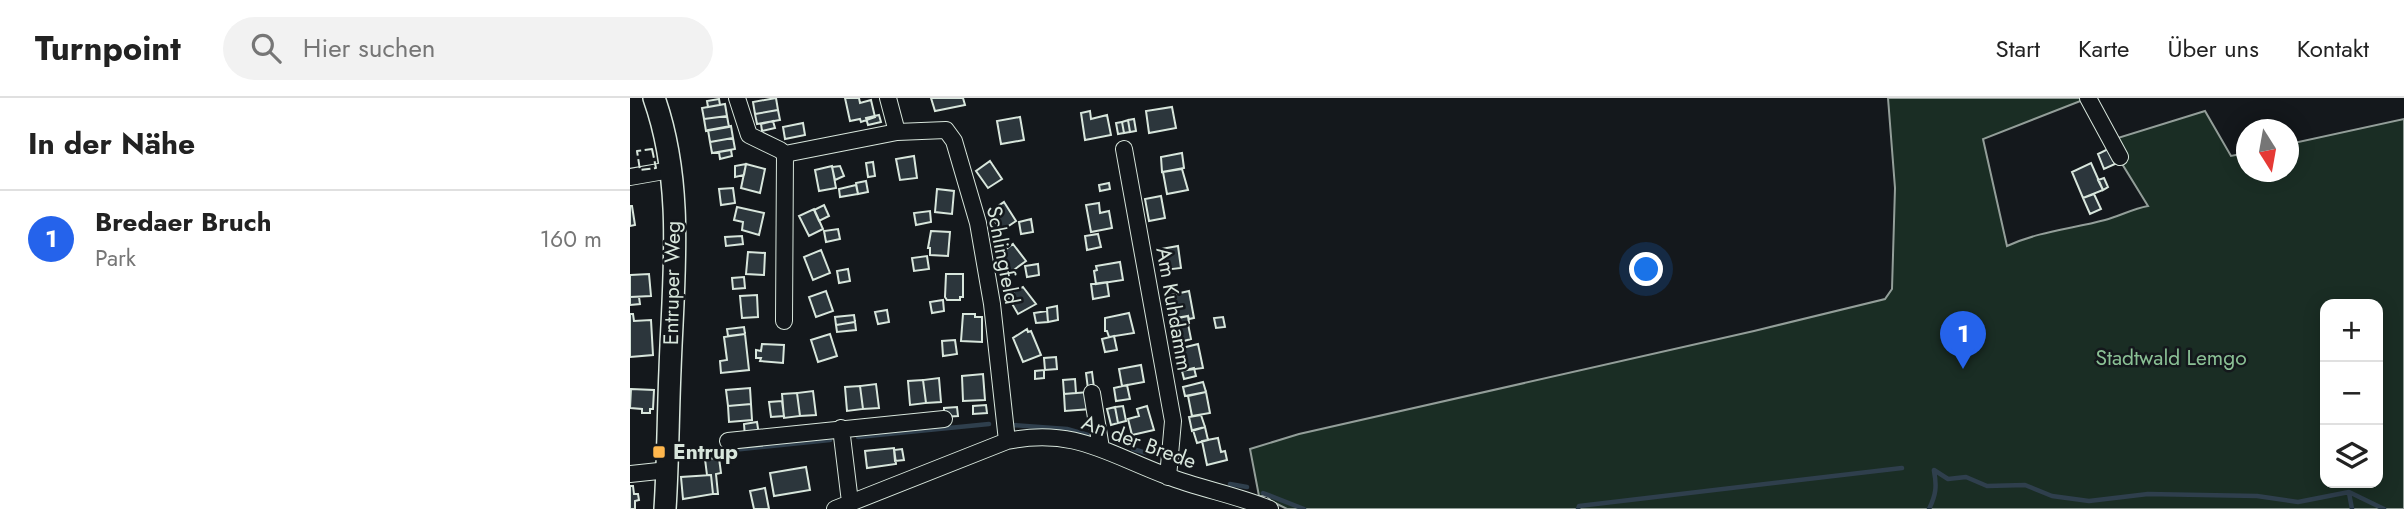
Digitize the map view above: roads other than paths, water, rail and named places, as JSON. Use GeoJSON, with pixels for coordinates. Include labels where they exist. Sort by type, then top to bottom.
{"type":"FeatureCollection","features":[{"type":"Feature","properties":{"kind":"main road","name":"Entruper Weg"},"geometry":{"type":"LineString","coordinates":[[654,98],[660,114],[670,170],[674,222],[675,266],[665,509]]}},
{"type":"Feature","properties":{"kind":"street"},"geometry":{"type":"LineString","coordinates":[[737,98],[749,135],[785,155],[784,321]]}},
{"type":"Feature","properties":{"kind":"street"},"geometry":{"type":"LineString","coordinates":[[888,98],[897,132]]}},
{"type":"Feature","properties":{"kind":"street"},"geometry":{"type":"LineString","coordinates":[[2088,98],[2120,157]]}},
{"type":"Feature","properties":{"kind":"street","name":"Schlingfeld"},"geometry":{"type":"LineString","coordinates":[[785,155],[897,132],[946,130],[954,141],[978,223],[992,304],[1007,441]]}},
{"type":"Feature","properties":{"kind":"street","name":"Am Kuhdamm"},"geometry":{"type":"LineString","coordinates":[[1124,149],[1173,421],[1168,477]]}},
{"type":"Feature","properties":{"kind":"street"},"geometry":{"type":"LineString","coordinates":[[630,177],[670,170]]}},
{"type":"Feature","properties":{"kind":"street"},"geometry":{"type":"LineString","coordinates":[[1092,393],[1101,448]]}},
{"type":"Feature","properties":{"kind":"street"},"geometry":{"type":"LineString","coordinates":[[728,441],[944,419]]}},
{"type":"Feature","properties":{"kind":"street"},"geometry":{"type":"LineString","coordinates":[[841,428],[843,506]]}},
{"type":"Feature","properties":{"kind":"street","name":"An der Brede"},"geometry":{"type":"LineString","coordinates":[[843,506],[1007,441],[1031,436],[1073,439],[1168,477],[1270,509]]}},
{"type":"Feature","properties":{"kind":"street"},"geometry":{"type":"LineString","coordinates":[[630,474],[668,470]]}},
{"type":"Feature","properties":{"kind":"waterway"},"geometry":{"type":"LineString","coordinates":[[858,437],[989,424]]}},
{"type":"Feature","properties":{"kind":"waterway"},"geometry":{"type":"LineString","coordinates":[[1013,425],[1067,429],[1088,435]]}},
{"type":"Feature","properties":{"kind":"waterway"},"geometry":{"type":"LineString","coordinates":[[684,455],[830,440]]}},
{"type":"Feature","properties":{"kind":"waterway"},"geometry":{"type":"LineString","coordinates":[[1133,449],[1146,453]]}},
{"type":"Feature","properties":{"kind":"waterway"},"geometry":{"type":"LineString","coordinates":[[1578,509],[1579,506],[1902,468]]}},
{"type":"Feature","properties":{"kind":"waterway"},"geometry":{"type":"LineString","coordinates":[[1934,470],[1948,479],[1966,477],[1987,486],[2025,485],[2052,496],[2089,501],[2148,494],[2257,496],[2298,502],[2349,492],[2384,509]]}},
{"type":"Feature","properties":{"kind":"waterway"},"geometry":{"type":"LineString","coordinates":[[1929,509],[1935,490],[1934,471]]}},
{"type":"Feature","properties":{"kind":"waterway"},"geometry":{"type":"LineString","coordinates":[[1230,484],[1247,487]]}},
{"type":"Feature","properties":{"kind":"waterway"},"geometry":{"type":"LineString","coordinates":[[1263,493],[1304,509]]}},
{"type":"Feature","properties":{"kind":"waterway"},"geometry":{"type":"LineString","coordinates":[[2349,493],[2352,509]]}},
{"type":"Feature","properties":{"kind":"place","name":"Bredaer Bruch"},"geometry":{"type":"Point","coordinates":[1963,369]}},
{"type":"Feature","properties":{"kind":"place","name":"Entrup"},"geometry":{"type":"Point","coordinates":[659,452]}},
{"type":"Feature","properties":{"kind":"park label","name":"Stadtwald Lemgo"},"geometry":{"type":"Point","coordinates":[2171,358]}}]}
